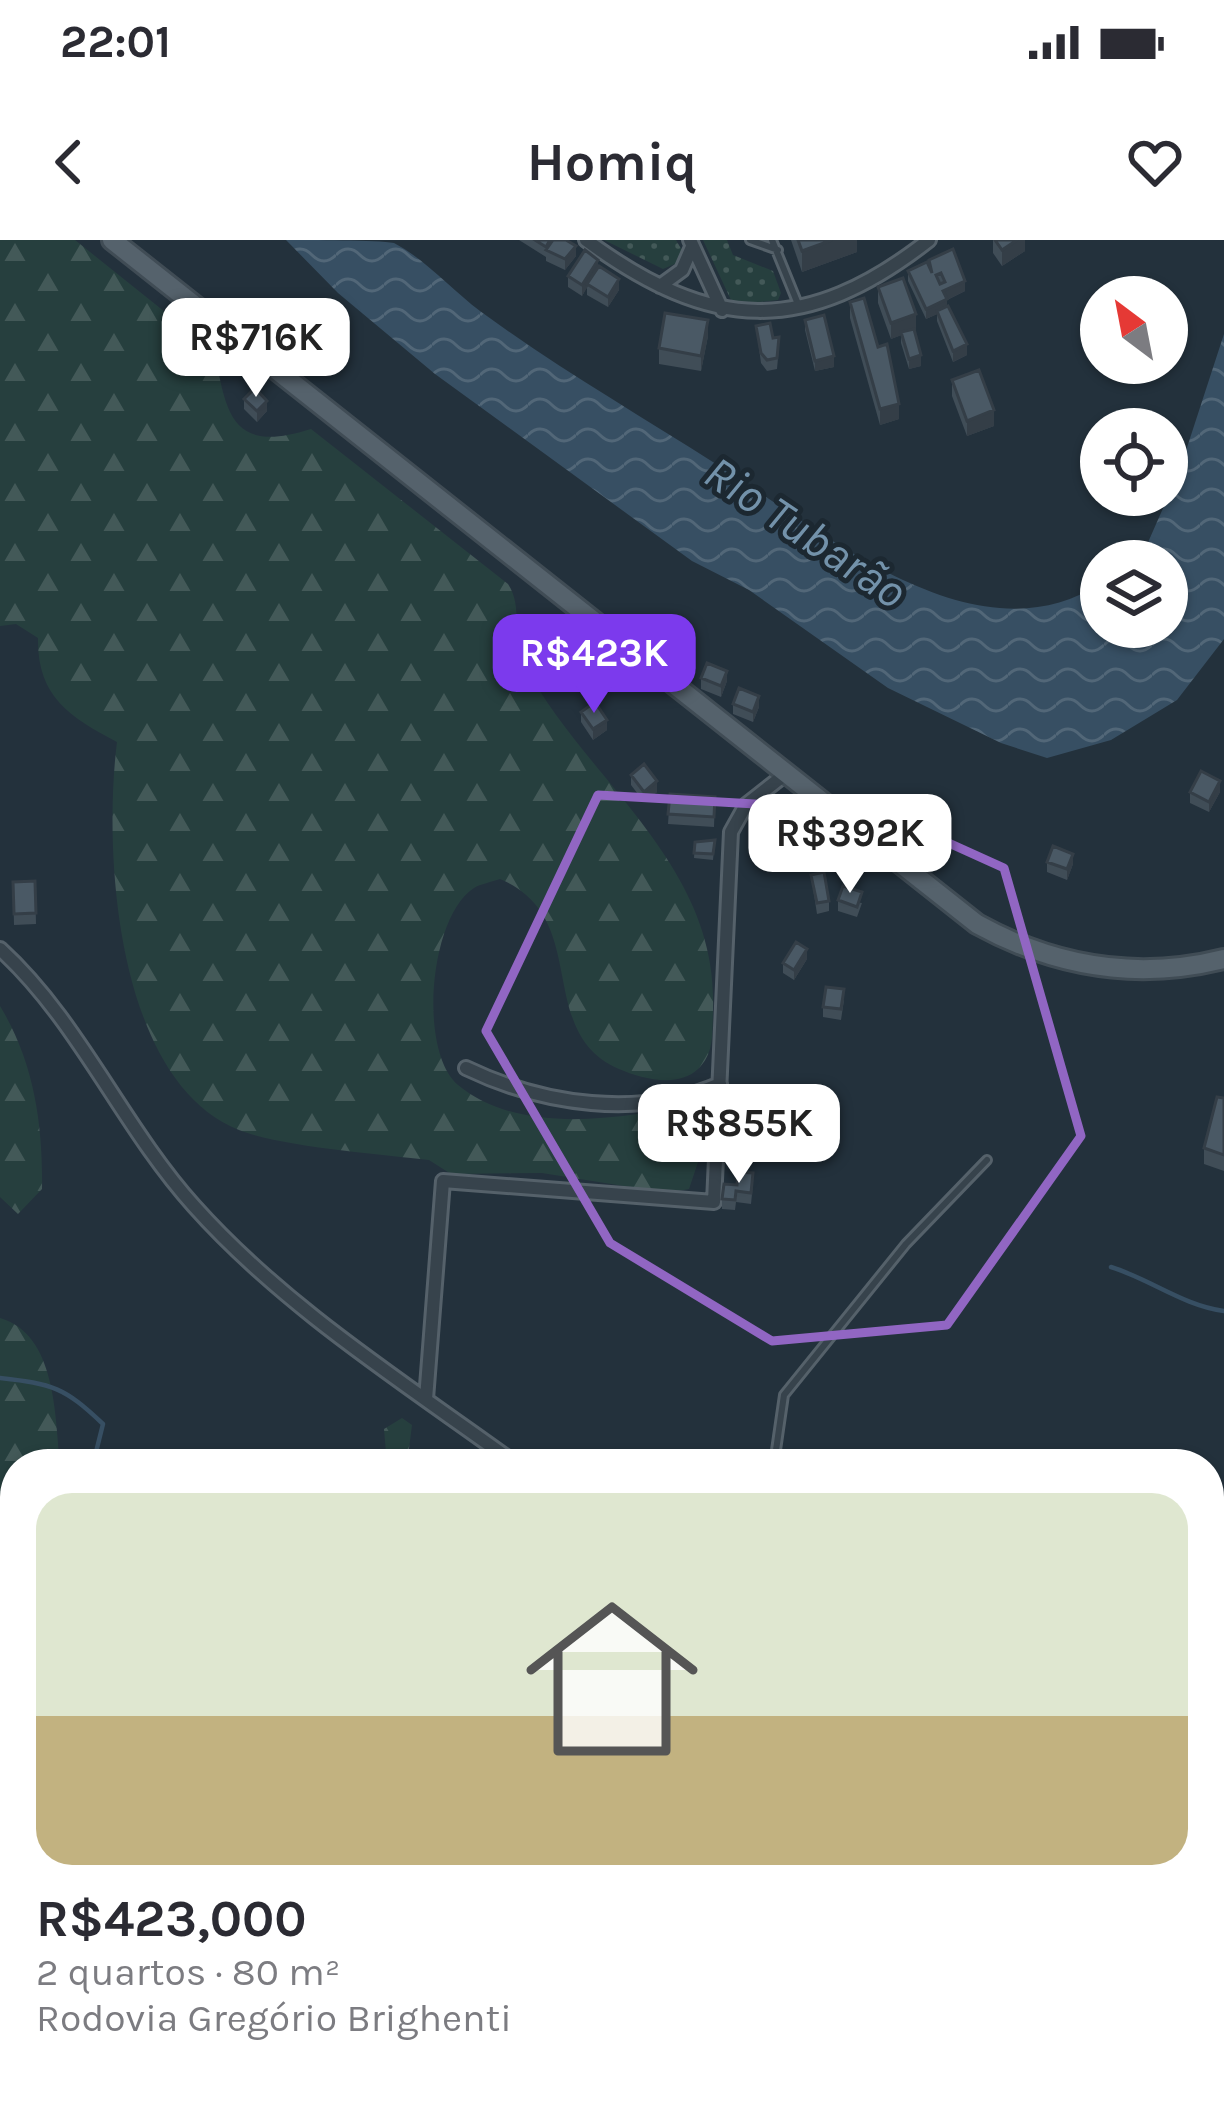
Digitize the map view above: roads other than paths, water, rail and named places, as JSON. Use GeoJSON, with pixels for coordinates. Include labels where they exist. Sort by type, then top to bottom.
{"type":"FeatureCollection","features":[{"type":"Feature","properties":{"kind":"main road"},"geometry":{"type":"LineString","coordinates":[[112,240],[950,906],[1033,951],[1129,971],[1224,959]]}},
{"type":"Feature","properties":{"kind":"street"},"geometry":{"type":"LineString","coordinates":[[586,240],[660,286],[722,310],[763,314],[800,309],[853,289],[929,240]]}},
{"type":"Feature","properties":{"kind":"street"},"geometry":{"type":"LineString","coordinates":[[660,286],[682,270],[691,243]]}},
{"type":"Feature","properties":{"kind":"street"},"geometry":{"type":"LineString","coordinates":[[691,243],[722,310]]}},
{"type":"Feature","properties":{"kind":"street"},"geometry":{"type":"LineString","coordinates":[[426,1399],[443,1181],[714,1202],[731,832],[746,805],[783,776]]}},
{"type":"Feature","properties":{"kind":"street"},"geometry":{"type":"LineString","coordinates":[[0,949],[44,995],[166,1172],[221,1236],[495,1449]]}},
{"type":"Feature","properties":{"kind":"street"},"geometry":{"type":"LineString","coordinates":[[466,1068],[507,1084],[595,1105],[684,1098],[720,1084]]}},
{"type":"Feature","properties":{"kind":"lane"},"geometry":{"type":"LineString","coordinates":[[750,240],[778,250]]}},
{"type":"Feature","properties":{"kind":"lane"},"geometry":{"type":"LineString","coordinates":[[777,240],[800,309]]}},
{"type":"Feature","properties":{"kind":"lane"},"geometry":{"type":"LineString","coordinates":[[776,1449],[784,1395],[906,1244],[986,1160]]}},
{"type":"Feature","properties":{"kind":"water","name":"Rio Tubarão"},"geometry":{"type":"Polygon","coordinates":[[[286,240],[394,243],[538,351],[849,551],[900,578],[951,598],[1002,608],[1052,604],[1080,592],[1080,648],[1188,648],[1188,540],[1149,540],[1160,516],[1188,516],[1188,444],[1224,334],[1224,639],[1177,700],[1111,740],[1047,758],[1001,743],[888,688],[749,590],[692,561],[435,374],[338,293],[286,240]]]}},
{"type":"Feature","properties":{"kind":"waterway"},"geometry":{"type":"LineString","coordinates":[[1111,1267],[1224,1311]]}},
{"type":"Feature","properties":{"kind":"waterway"},"geometry":{"type":"LineString","coordinates":[[0,1378],[67,1395],[103,1424],[97,1449]]}}]}
